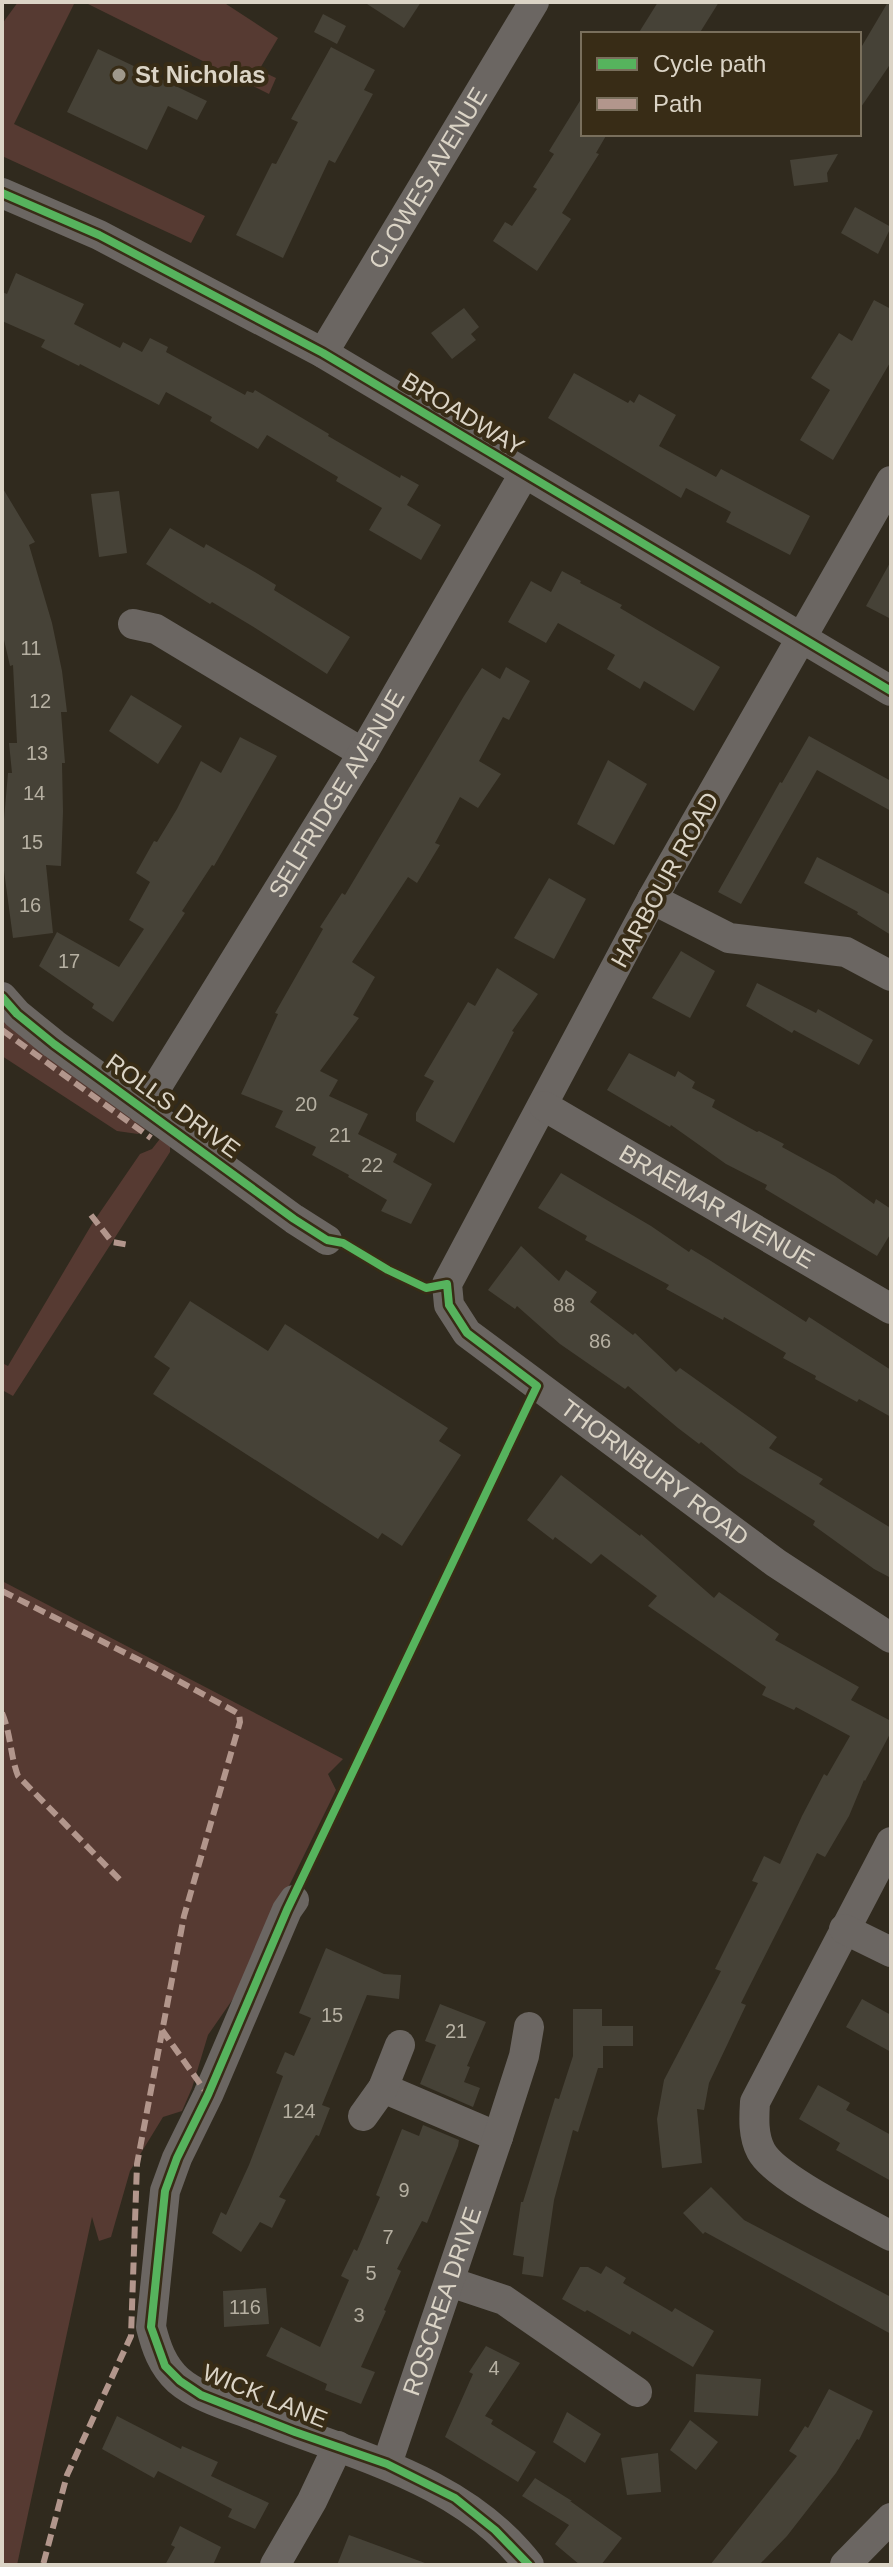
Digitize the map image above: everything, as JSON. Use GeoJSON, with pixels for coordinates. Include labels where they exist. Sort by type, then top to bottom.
{"type":"FeatureCollection","features":[{"type":"Feature","properties":{"kind":"street","name":"CLOWES AVENUE"},"geometry":{"type":"LineString","coordinates":[[323,353],[534,2]]}},
{"type":"Feature","properties":{"kind":"street","name":"BROADWAY"},"geometry":{"type":"LineString","coordinates":[[2,193],[99,235],[323,353],[891,691]]}},
{"type":"Feature","properties":{"kind":"street","name":"SELFRIDGE AVENUE"},"geometry":{"type":"LineString","coordinates":[[143,1109],[363,753],[524,474]]}},
{"type":"Feature","properties":{"kind":"street","name":"HARBOUR ROAD"},"geometry":{"type":"LineString","coordinates":[[447,1284],[652,899],[891,481]]}},
{"type":"Feature","properties":{"kind":"street"},"geometry":{"type":"LineString","coordinates":[[133,624],[156,629],[363,753]]}},
{"type":"Feature","properties":{"kind":"street"},"geometry":{"type":"LineString","coordinates":[[652,899],[729,938],[846,952],[891,976]]}},
{"type":"Feature","properties":{"kind":"street","name":"ROLLS DRIVE"},"geometry":{"type":"LineString","coordinates":[[2,997],[17,1014],[54,1044],[327,1240]]}},
{"type":"Feature","properties":{"kind":"street","name":"BRAEMAR AVENUE"},"geometry":{"type":"LineString","coordinates":[[544,1106],[891,1309]]}},
{"type":"Feature","properties":{"kind":"street","name":"THORNBURY ROAD"},"geometry":{"type":"LineString","coordinates":[[447,1284],[449,1305],[467,1333],[776,1563],[891,1638]]}},
{"type":"Feature","properties":{"kind":"street"},"geometry":{"type":"LineString","coordinates":[[891,1842],[755,2102],[754,2125],[761,2152],[780,2173],[891,2236]]}},
{"type":"Feature","properties":{"kind":"street","name":"WICK LANE"},"geometry":{"type":"LineString","coordinates":[[294,1900],[177,2158],[165,2191],[151,2327],[165,2366],[201,2395],[387,2464],[455,2498],[495,2530],[529,2565]]}},
{"type":"Feature","properties":{"kind":"street"},"geometry":{"type":"LineString","coordinates":[[844,1929],[891,1952]]}},
{"type":"Feature","properties":{"kind":"street","name":"ROSCREA DRIVE"},"geometry":{"type":"LineString","coordinates":[[387,2464],[498,2137],[524,2056],[529,2027]]}},
{"type":"Feature","properties":{"kind":"street"},"geometry":{"type":"LineString","coordinates":[[363,2116],[383,2088],[400,2045]]}},
{"type":"Feature","properties":{"kind":"street"},"geometry":{"type":"LineString","coordinates":[[383,2088],[498,2137]]}},
{"type":"Feature","properties":{"kind":"street"},"geometry":{"type":"LineString","coordinates":[[450,2282],[504,2300],[637,2392]]}},
{"type":"Feature","properties":{"kind":"street"},"geometry":{"type":"LineString","coordinates":[[275,2565],[312,2501],[338,2446]]}},
{"type":"Feature","properties":{"kind":"street"},"geometry":{"type":"LineString","coordinates":[[845,2565],[891,2518]]}},
{"type":"Feature","properties":{"kind":"shaded area"},"geometry":{"type":"Polygon","coordinates":[[[18,2],[75,2],[14,124],[205,216],[191,243],[2,156],[2,24],[18,2]]]}},
{"type":"Feature","properties":{"kind":"shaded area"},"geometry":{"type":"Polygon","coordinates":[[[84,2],[223,2],[278,38],[259,70],[276,78],[269,94],[84,2]]]}},
{"type":"Feature","properties":{"kind":"shaded area"},"geometry":{"type":"Polygon","coordinates":[[[2,1015],[149,1127],[138,1134],[117,1131],[2,1056],[2,1015]]]}},
{"type":"Feature","properties":{"kind":"shaded area"},"geometry":{"type":"Polygon","coordinates":[[[163,1135],[170,1145],[170,1152],[13,1396],[2,1390],[2,1363],[8,1366],[92,1224],[140,1154],[152,1149],[163,1135]]]}},
{"type":"Feature","properties":{"kind":"shaded area"},"geometry":{"type":"Polygon","coordinates":[[[2,1581],[343,1759],[328,1774],[336,1790],[235,1996],[208,2035],[182,2111],[163,2117],[130,2171],[111,2237],[99,2241],[92,2217],[17,2565],[2,2565],[2,1581]]]}},
{"type":"Feature","properties":{"kind":"building"},"geometry":{"type":"Polygon","coordinates":[[[364,2],[421,2],[404,28],[364,2]]]}},
{"type":"Feature","properties":{"kind":"building"},"geometry":{"type":"Polygon","coordinates":[[[658,2],[719,2],[700,32],[639,32],[658,2]]]}},
{"type":"Feature","properties":{"kind":"building"},"geometry":{"type":"Polygon","coordinates":[[[888,2],[891,2],[891,63],[861,107],[861,48],[888,2]]]}},
{"type":"Feature","properties":{"kind":"building"},"geometry":{"type":"Polygon","coordinates":[[[323,14],[346,26],[337,44],[314,32],[323,14]]]}},
{"type":"Feature","properties":{"kind":"building"},"geometry":{"type":"Polygon","coordinates":[[[331,47],[375,70],[364,90],[373,94],[335,163],[329,160],[283,258],[236,235],[272,163],[276,164],[298,122],[291,119],[331,47]]]}},
{"type":"Feature","properties":{"kind":"building","name":"St Nicholas"},"geometry":{"type":"Polygon","coordinates":[[[98,49],[207,101],[197,120],[168,106],[147,150],[67,112],[98,49]]]}},
{"type":"Feature","properties":{"kind":"building"},"geometry":{"type":"Polygon","coordinates":[[[581,99],[581,136],[606,136],[596,153],[599,154],[562,213],[571,219],[537,271],[493,241],[505,222],[512,226],[537,189],[533,187],[554,154],[549,151],[581,99]]]}},
{"type":"Feature","properties":{"kind":"building"},"geometry":{"type":"Polygon","coordinates":[[[838,154],[827,173],[828,182],[794,186],[790,160],[838,154]]]}},
{"type":"Feature","properties":{"kind":"building"},"geometry":{"type":"Polygon","coordinates":[[[855,207],[891,227],[878,254],[841,233],[855,207]]]}},
{"type":"Feature","properties":{"kind":"building"},"geometry":{"type":"Polygon","coordinates":[[[16,273],[84,304],[74,324],[120,348],[123,342],[142,352],[150,338],[168,347],[166,352],[245,395],[247,391],[253,393],[255,390],[400,478],[401,475],[419,485],[407,505],[441,525],[421,560],[369,530],[382,508],[336,481],[338,477],[267,435],[258,449],[210,421],[212,417],[166,392],[159,405],[41,347],[45,340],[2,321],[2,292],[7,294],[16,273]]]}},
{"type":"Feature","properties":{"kind":"building"},"geometry":{"type":"Polygon","coordinates":[[[874,300],[891,309],[891,361],[833,460],[800,440],[830,390],[811,378],[839,333],[852,341],[874,300]]]}},
{"type":"Feature","properties":{"kind":"building"},"geometry":{"type":"Polygon","coordinates":[[[464,308],[479,327],[471,334],[476,340],[452,359],[431,333],[464,308]]]}},
{"type":"Feature","properties":{"kind":"building"},"geometry":{"type":"Polygon","coordinates":[[[574,373],[628,403],[630,400],[634,403],[639,394],[676,415],[659,446],[716,477],[721,469],[810,516],[790,555],[726,522],[731,512],[686,488],[681,498],[548,418],[574,373]]]}},
{"type":"Feature","properties":{"kind":"building"},"geometry":{"type":"Polygon","coordinates":[[[2,487],[35,542],[29,545],[52,623],[67,712],[61,712],[65,763],[62,763],[61,866],[46,865],[53,933],[13,938],[2,856],[2,819],[8,773],[12,773],[9,743],[17,743],[13,665],[10,666],[2,631],[2,487]]]}},
{"type":"Feature","properties":{"kind":"building"},"geometry":{"type":"Polygon","coordinates":[[[119,491],[127,553],[99,557],[91,494],[119,491]]]}},
{"type":"Feature","properties":{"kind":"building"},"geometry":{"type":"Polygon","coordinates":[[[170,528],[253,571],[276,585],[274,590],[350,637],[327,674],[146,564],[170,528]]]}},
{"type":"Feature","properties":{"kind":"building"},"geometry":{"type":"Polygon","coordinates":[[[891,561],[891,619],[866,606],[891,561]]]}},
{"type":"Feature","properties":{"kind":"building"},"geometry":{"type":"Polygon","coordinates":[[[562,571],[720,667],[694,711],[644,681],[640,689],[607,669],[615,655],[558,623],[546,643],[508,622],[531,581],[551,592],[562,571]]]}},
{"type":"Feature","properties":{"kind":"building"},"geometry":{"type":"Polygon","coordinates":[[[506,667],[530,681],[509,720],[503,717],[479,761],[501,774],[478,808],[460,797],[435,843],[440,845],[417,883],[408,877],[352,962],[375,977],[353,1015],[359,1018],[320,1071],[338,1080],[329,1096],[368,1114],[358,1134],[397,1154],[393,1162],[432,1184],[411,1224],[381,1211],[387,1200],[312,1155],[316,1147],[275,1127],[283,1111],[241,1094],[278,1014],[275,1013],[323,929],[320,927],[342,893],[345,895],[482,668],[500,679],[506,667]]]}},
{"type":"Feature","properties":{"kind":"building"},"geometry":{"type":"Polygon","coordinates":[[[131,695],[182,726],[158,764],[109,731],[131,695]]]}},
{"type":"Feature","properties":{"kind":"building"},"geometry":{"type":"Polygon","coordinates":[[[809,736],[891,781],[891,811],[817,770],[741,904],[718,892],[809,736]]]}},
{"type":"Feature","properties":{"kind":"building"},"geometry":{"type":"Polygon","coordinates":[[[240,737],[277,756],[214,866],[182,911],[185,913],[113,1022],[92,1008],[94,1004],[39,966],[57,932],[119,967],[144,929],[129,920],[150,882],[136,873],[177,809],[201,761],[221,773],[240,737]]]}},
{"type":"Feature","properties":{"kind":"building"},"geometry":{"type":"Polygon","coordinates":[[[608,760],[647,784],[614,845],[577,824],[608,760]]]}},
{"type":"Feature","properties":{"kind":"building"},"geometry":{"type":"Polygon","coordinates":[[[817,857],[891,895],[891,935],[858,912],[804,883],[817,857]]]}},
{"type":"Feature","properties":{"kind":"building"},"geometry":{"type":"Polygon","coordinates":[[[549,878],[586,899],[554,959],[514,938],[549,878]]]}},
{"type":"Feature","properties":{"kind":"building"},"geometry":{"type":"Polygon","coordinates":[[[681,951],[715,971],[690,1018],[652,998],[681,951]]]}},
{"type":"Feature","properties":{"kind":"building"},"geometry":{"type":"Polygon","coordinates":[[[497,968],[538,994],[512,1031],[454,1143],[416,1121],[416,1113],[434,1081],[424,1076],[468,1002],[475,1006],[497,968]]]}},
{"type":"Feature","properties":{"kind":"building"},"geometry":{"type":"Polygon","coordinates":[[[757,983],[816,1013],[818,1009],[873,1040],[859,1065],[794,1030],[792,1033],[746,1006],[757,983]]]}},
{"type":"Feature","properties":{"kind":"building"},"geometry":{"type":"Polygon","coordinates":[[[629,1053],[675,1077],[678,1071],[695,1082],[692,1088],[715,1100],[712,1107],[784,1144],[782,1147],[835,1176],[874,1204],[876,1199],[891,1209],[891,1233],[877,1256],[765,1189],[767,1185],[726,1164],[671,1125],[607,1090],[629,1053]]]}},
{"type":"Feature","properties":{"kind":"building"},"geometry":{"type":"Polygon","coordinates":[[[561,1173],[689,1252],[691,1249],[711,1261],[806,1322],[809,1317],[891,1370],[891,1417],[815,1379],[816,1376],[783,1358],[786,1353],[724,1317],[723,1320],[666,1289],[669,1285],[585,1240],[587,1236],[538,1208],[561,1173]]]}},
{"type":"Feature","properties":{"kind":"building"},"geometry":{"type":"Polygon","coordinates":[[[521,1246],[559,1281],[566,1270],[597,1292],[590,1302],[633,1335],[635,1333],[676,1372],[680,1368],[777,1437],[769,1448],[823,1479],[819,1484],[891,1528],[891,1578],[813,1525],[815,1521],[739,1473],[701,1442],[699,1444],[628,1386],[625,1389],[560,1344],[517,1306],[515,1309],[488,1290],[521,1246]]]}},
{"type":"Feature","properties":{"kind":"building"},"geometry":{"type":"Polygon","coordinates":[[[190,1301],[268,1351],[285,1324],[448,1428],[439,1441],[461,1455],[402,1546],[382,1533],[378,1539],[153,1394],[170,1368],[154,1357],[190,1301]]]}},
{"type":"Feature","properties":{"kind":"building"},"geometry":{"type":"Polygon","coordinates":[[[561,1475],[641,1534],[714,1598],[719,1592],[779,1634],[775,1640],[859,1687],[851,1700],[891,1721],[891,1732],[864,1780],[849,1816],[825,1857],[817,1853],[741,2003],[746,2005],[709,2083],[704,2110],[697,2109],[702,2163],[662,2168],[657,2119],[664,2080],[721,1971],[715,1969],[758,1883],[752,1881],[764,1856],[780,1864],[824,1774],[827,1776],[850,1736],[796,1707],[794,1710],[762,1695],[766,1687],[648,1606],[657,1596],[601,1554],[591,1564],[527,1520],[561,1475]]]}},
{"type":"Feature","properties":{"kind":"building"},"geometry":{"type":"Polygon","coordinates":[[[326,1948],[384,1974],[401,1975],[399,1999],[367,1995],[322,2105],[330,2108],[319,2136],[316,2135],[279,2197],[286,2200],[272,2228],[260,2222],[241,2252],[212,2233],[221,2212],[226,2215],[249,2165],[283,2076],[276,2073],[285,2052],[294,2056],[311,2018],[299,2013],[326,1948]]]}},
{"type":"Feature","properties":{"kind":"building"},"geometry":{"type":"Polygon","coordinates":[[[862,1999],[891,2015],[891,2052],[846,2027],[862,1999]]]}},
{"type":"Feature","properties":{"kind":"building"},"geometry":{"type":"Polygon","coordinates":[[[440,2004],[486,2022],[467,2066],[470,2067],[464,2082],[480,2088],[473,2107],[420,2084],[436,2045],[425,2041],[440,2004]]]}},
{"type":"Feature","properties":{"kind":"building"},"geometry":{"type":"Polygon","coordinates":[[[573,2009],[602,2009],[602,2026],[633,2026],[633,2046],[603,2046],[603,2068],[598,2068],[578,2132],[573,2130],[554,2200],[543,2277],[522,2274],[524,2257],[513,2255],[521,2202],[555,2098],[559,2099],[573,2056],[573,2009]]]}},
{"type":"Feature","properties":{"kind":"building"},"geometry":{"type":"Polygon","coordinates":[[[818,2085],[850,2103],[846,2110],[891,2135],[891,2181],[836,2150],[840,2143],[799,2119],[818,2085]]]}},
{"type":"Feature","properties":{"kind":"building"},"geometry":{"type":"Polygon","coordinates":[[[423,2125],[459,2140],[458,2146],[427,2223],[422,2221],[397,2269],[401,2271],[361,2367],[375,2372],[361,2404],[325,2390],[327,2384],[266,2356],[281,2327],[320,2347],[349,2280],[341,2276],[354,2249],[357,2251],[380,2197],[376,2195],[402,2129],[419,2136],[423,2125]]]}},
{"type":"Feature","properties":{"kind":"building"},"geometry":{"type":"Polygon","coordinates":[[[711,2187],[744,2220],[891,2297],[891,2334],[705,2232],[703,2234],[683,2213],[711,2187]]]}},
{"type":"Feature","properties":{"kind":"building"},"geometry":{"type":"Polygon","coordinates":[[[606,2266],[626,2278],[623,2283],[672,2312],[675,2308],[714,2331],[693,2367],[632,2331],[630,2335],[562,2299],[580,2267],[588,2267],[601,2274],[606,2266]]]}},
{"type":"Feature","properties":{"kind":"building"},"geometry":{"type":"Polygon","coordinates":[[[266,2288],[269,2324],[224,2327],[223,2291],[266,2288]]]}},
{"type":"Feature","properties":{"kind":"building"},"geometry":{"type":"Polygon","coordinates":[[[486,2346],[520,2363],[485,2416],[493,2420],[491,2424],[536,2452],[518,2482],[445,2437],[473,2374],[469,2372],[486,2346]]]}},
{"type":"Feature","properties":{"kind":"building"},"geometry":{"type":"Polygon","coordinates":[[[696,2374],[761,2379],[758,2416],[694,2412],[696,2374]]]}},
{"type":"Feature","properties":{"kind":"building"},"geometry":{"type":"Polygon","coordinates":[[[829,2389],[873,2411],[859,2440],[787,2536],[759,2565],[710,2565],[797,2456],[789,2451],[805,2426],[808,2428],[829,2389]]]}},
{"type":"Feature","properties":{"kind":"building"},"geometry":{"type":"Polygon","coordinates":[[[567,2412],[601,2434],[585,2463],[553,2442],[567,2412]]]}},
{"type":"Feature","properties":{"kind":"building"},"geometry":{"type":"Polygon","coordinates":[[[117,2416],[181,2449],[182,2446],[218,2462],[211,2476],[269,2503],[255,2529],[228,2517],[232,2509],[158,2471],[154,2478],[102,2449],[117,2416]]]}},
{"type":"Feature","properties":{"kind":"building"},"geometry":{"type":"Polygon","coordinates":[[[690,2420],[718,2442],[696,2470],[670,2450],[690,2420]]]}},
{"type":"Feature","properties":{"kind":"building"},"geometry":{"type":"Polygon","coordinates":[[[658,2453],[661,2492],[627,2495],[621,2458],[658,2453]]]}},
{"type":"Feature","properties":{"kind":"building"},"geometry":{"type":"Polygon","coordinates":[[[535,2478],[622,2538],[601,2565],[580,2565],[555,2544],[569,2525],[522,2496],[535,2478]]]}},
{"type":"Feature","properties":{"kind":"building"},"geometry":{"type":"Polygon","coordinates":[[[180,2526],[221,2547],[213,2565],[165,2565],[175,2547],[171,2545],[180,2526]]]}},
{"type":"Feature","properties":{"kind":"building"},"geometry":{"type":"Polygon","coordinates":[[[349,2535],[425,2563],[425,2565],[337,2565],[349,2535]]]}},
{"type":"Feature","properties":{"kind":"marked path"},"geometry":{"type":"LineString","coordinates":[[2,1030],[151,1138]]}},
{"type":"Feature","properties":{"kind":"marked path"},"geometry":{"type":"LineString","coordinates":[[91,1215],[112,1242],[129,1245]]}},
{"type":"Feature","properties":{"kind":"marked path"},"geometry":{"type":"LineString","coordinates":[[2,1591],[232,1710],[239,1714],[240,1722],[184,1916],[137,2164],[131,2336],[67,2475],[43,2565]]}},
{"type":"Feature","properties":{"kind":"marked path"},"geometry":{"type":"LineString","coordinates":[[2,1713],[18,1776],[122,1882]]}},
{"type":"Feature","properties":{"kind":"marked path"},"geometry":{"type":"LineString","coordinates":[[162,2030],[208,2095]]}},
{"type":"Feature","properties":{"kind":"cycle path"},"geometry":{"type":"LineString","coordinates":[[2,193],[99,235],[323,353],[891,691]]}},
{"type":"Feature","properties":{"kind":"cycle path"},"geometry":{"type":"LineString","coordinates":[[2,997],[17,1014],[54,1044],[294,1219],[327,1240],[343,1243],[426,1288],[447,1284],[449,1305],[467,1333],[537,1386],[287,1910],[208,2095],[177,2158],[165,2191],[151,2327],[165,2366],[201,2395],[387,2464],[455,2498],[495,2530],[529,2565]]}},
{"type":"Feature","properties":{"kind":"place","name":"St Nicholas"},"geometry":{"type":"Point","coordinates":[119,75]}}]}
